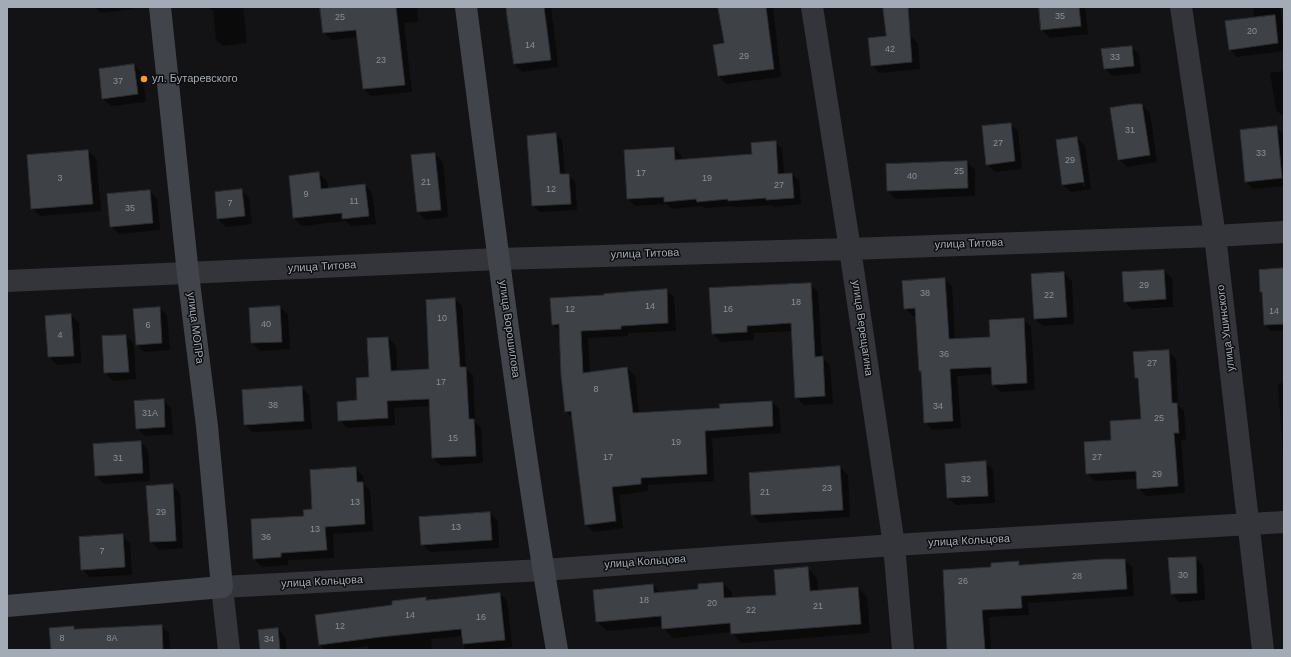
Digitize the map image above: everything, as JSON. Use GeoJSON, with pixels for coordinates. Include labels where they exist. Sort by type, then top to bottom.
{"type":"FeatureCollection","features":[{"type":"Feature","properties":{"kind":"main road","name":"улица МОПРа"},"geometry":{"type":"LineString","coordinates":[[160,7],[188,274],[207,426],[222,587]]}},
{"type":"Feature","properties":{"kind":"main road","name":"улица Ворошилова"},"geometry":{"type":"LineString","coordinates":[[466,7],[499,259],[543,570],[557,650]]}},
{"type":"Feature","properties":{"kind":"main road","name":"улица Кольцова"},"geometry":{"type":"LineString","coordinates":[[7,606],[222,587]]}},
{"type":"Feature","properties":{"kind":"street","name":"улица Верещагина"},"geometry":{"type":"LineString","coordinates":[[812,7],[894,545],[903,650]]}},
{"type":"Feature","properties":{"kind":"street","name":"улица Ушинского"},"geometry":{"type":"LineString","coordinates":[[1181,7],[1215,236],[1263,650]]}},
{"type":"Feature","properties":{"kind":"street","name":"улица Титова"},"geometry":{"type":"LineString","coordinates":[[7,281],[499,259],[850,249],[1215,236],[1284,232]]}},
{"type":"Feature","properties":{"kind":"street","name":"улица Кольцова"},"geometry":{"type":"LineString","coordinates":[[222,587],[543,570],[894,545],[1284,522]]}},
{"type":"Feature","properties":{"kind":"street","name":"улица МОПРа"},"geometry":{"type":"LineString","coordinates":[[222,587],[229,650]]}},
{"type":"Feature","properties":{"kind":"building"},"geometry":{"type":"Polygon","coordinates":[[[320,7],[396,7],[405,85],[363,89],[356,30],[323,33],[320,7]]]}},
{"type":"Feature","properties":{"kind":"building"},"geometry":{"type":"Polygon","coordinates":[[[506,7],[544,7],[551,60],[514,64],[506,7]]]}},
{"type":"Feature","properties":{"kind":"building"},"geometry":{"type":"Polygon","coordinates":[[[718,7],[766,7],[774,69],[718,76],[713,45],[724,43],[718,7]]]}},
{"type":"Feature","properties":{"kind":"building"},"geometry":{"type":"Polygon","coordinates":[[[883,7],[908,7],[912,62],[871,66],[868,38],[886,36],[883,7]]]}},
{"type":"Feature","properties":{"kind":"building"},"geometry":{"type":"Polygon","coordinates":[[[1039,7],[1079,7],[1081,26],[1041,30],[1039,7]]]}},
{"type":"Feature","properties":{"kind":"building"},"geometry":{"type":"Polygon","coordinates":[[[1275,15],[1278,43],[1229,50],[1225,21],[1275,15]]]}},
{"type":"Feature","properties":{"kind":"building"},"geometry":{"type":"Polygon","coordinates":[[[1132,46],[1134,66],[1104,69],[1101,49],[1132,46]]]}},
{"type":"Feature","properties":{"kind":"building"},"geometry":{"type":"Polygon","coordinates":[[[134,64],[138,94],[102,99],[99,69],[134,64]]]}},
{"type":"Feature","properties":{"kind":"building"},"geometry":{"type":"Polygon","coordinates":[[[1142,104],[1150,155],[1118,160],[1110,108],[1142,104]]]}},
{"type":"Feature","properties":{"kind":"building"},"geometry":{"type":"Polygon","coordinates":[[[1011,123],[1015,161],[986,165],[982,126],[1011,123]]]}},
{"type":"Feature","properties":{"kind":"building"},"geometry":{"type":"Polygon","coordinates":[[[1277,126],[1282,178],[1245,182],[1240,130],[1277,126]]]}},
{"type":"Feature","properties":{"kind":"building"},"geometry":{"type":"Polygon","coordinates":[[[556,133],[560,174],[569,174],[571,204],[532,206],[527,136],[556,133]]]}},
{"type":"Feature","properties":{"kind":"building"},"geometry":{"type":"Polygon","coordinates":[[[1077,137],[1084,182],[1062,185],[1056,140],[1077,137]]]}},
{"type":"Feature","properties":{"kind":"building"},"geometry":{"type":"Polygon","coordinates":[[[776,141],[778,174],[792,173],[794,198],[766,200],[766,198],[728,201],[728,199],[697,202],[696,199],[664,202],[664,197],[627,199],[624,150],[674,147],[675,160],[752,154],[751,143],[776,141]]]}},
{"type":"Feature","properties":{"kind":"building"},"geometry":{"type":"Polygon","coordinates":[[[88,150],[93,204],[31,209],[27,155],[88,150]]]}},
{"type":"Feature","properties":{"kind":"building"},"geometry":{"type":"Polygon","coordinates":[[[435,153],[441,210],[417,212],[411,155],[435,153]]]}},
{"type":"Feature","properties":{"kind":"building"},"geometry":{"type":"Polygon","coordinates":[[[967,161],[968,188],[887,191],[886,164],[967,161]]]}},
{"type":"Feature","properties":{"kind":"building"},"geometry":{"type":"Polygon","coordinates":[[[319,172],[321,189],[365,184],[369,216],[342,219],[342,213],[293,218],[289,176],[319,172]]]}},
{"type":"Feature","properties":{"kind":"building"},"geometry":{"type":"Polygon","coordinates":[[[242,189],[245,216],[217,219],[215,192],[242,189]]]}},
{"type":"Feature","properties":{"kind":"building"},"geometry":{"type":"Polygon","coordinates":[[[150,190],[153,223],[110,227],[107,194],[150,190]]]}},
{"type":"Feature","properties":{"kind":"building"},"geometry":{"type":"Polygon","coordinates":[[[1284,268],[1284,324],[1264,325],[1259,270],[1284,268]]]}},
{"type":"Feature","properties":{"kind":"building"},"geometry":{"type":"Polygon","coordinates":[[[1164,270],[1166,299],[1124,302],[1122,272],[1164,270]]]}},
{"type":"Feature","properties":{"kind":"building"},"geometry":{"type":"Polygon","coordinates":[[[1064,272],[1067,317],[1034,319],[1031,274],[1064,272]]]}},
{"type":"Feature","properties":{"kind":"building"},"geometry":{"type":"Polygon","coordinates":[[[945,278],[949,339],[990,337],[989,320],[1024,318],[1027,383],[992,385],[991,367],[950,369],[953,421],[924,423],[915,308],[904,309],[902,281],[945,278]]]}},
{"type":"Feature","properties":{"kind":"building"},"geometry":{"type":"Polygon","coordinates":[[[811,283],[815,357],[823,356],[825,396],[795,398],[791,323],[747,326],[747,332],[712,334],[709,288],[811,283]]]}},
{"type":"Feature","properties":{"kind":"building"},"geometry":{"type":"Polygon","coordinates":[[[667,289],[668,323],[621,326],[621,329],[581,331],[583,373],[627,367],[633,413],[720,408],[719,404],[772,401],[773,426],[705,431],[707,474],[641,478],[641,484],[612,487],[616,521],[585,525],[571,411],[565,412],[561,375],[559,324],[552,325],[550,298],[667,289]]]}},
{"type":"Feature","properties":{"kind":"building"},"geometry":{"type":"Polygon","coordinates":[[[455,298],[460,367],[466,367],[469,419],[474,419],[476,456],[432,458],[429,399],[387,401],[388,418],[338,421],[337,402],[357,400],[356,378],[369,377],[367,338],[388,337],[391,371],[429,369],[426,300],[455,298]]]}},
{"type":"Feature","properties":{"kind":"building"},"geometry":{"type":"Polygon","coordinates":[[[280,306],[282,342],[251,343],[249,308],[280,306]]]}},
{"type":"Feature","properties":{"kind":"building"},"geometry":{"type":"Polygon","coordinates":[[[160,307],[162,343],[136,345],[133,309],[160,307]]]}},
{"type":"Feature","properties":{"kind":"building"},"geometry":{"type":"Polygon","coordinates":[[[71,314],[74,356],[48,357],[45,316],[71,314]]]}},
{"type":"Feature","properties":{"kind":"building"},"geometry":{"type":"Polygon","coordinates":[[[126,335],[129,372],[104,373],[102,336],[126,335]]]}},
{"type":"Feature","properties":{"kind":"building"},"geometry":{"type":"Polygon","coordinates":[[[1169,350],[1172,403],[1177,403],[1179,433],[1174,433],[1178,486],[1137,489],[1136,471],[1086,474],[1084,442],[1111,440],[1110,421],[1141,419],[1138,378],[1135,378],[1133,352],[1169,350]]]}},
{"type":"Feature","properties":{"kind":"building"},"geometry":{"type":"Polygon","coordinates":[[[302,386],[304,421],[244,425],[242,390],[302,386]]]}},
{"type":"Feature","properties":{"kind":"building"},"geometry":{"type":"Polygon","coordinates":[[[164,399],[165,427],[136,429],[134,401],[164,399]]]}},
{"type":"Feature","properties":{"kind":"building"},"geometry":{"type":"Polygon","coordinates":[[[141,441],[143,473],[95,476],[93,444],[141,441]]]}},
{"type":"Feature","properties":{"kind":"building"},"geometry":{"type":"Polygon","coordinates":[[[986,461],[988,496],[947,498],[945,464],[986,461]]]}},
{"type":"Feature","properties":{"kind":"building"},"geometry":{"type":"Polygon","coordinates":[[[840,466],[843,510],[751,515],[749,473],[840,466]]]}},
{"type":"Feature","properties":{"kind":"building"},"geometry":{"type":"Polygon","coordinates":[[[356,467],[357,482],[363,482],[365,524],[325,527],[327,550],[281,553],[281,557],[253,559],[251,519],[304,516],[303,510],[312,509],[310,470],[356,467]]]}},
{"type":"Feature","properties":{"kind":"building"},"geometry":{"type":"Polygon","coordinates":[[[173,484],[176,541],[150,542],[146,486],[173,484]]]}},
{"type":"Feature","properties":{"kind":"building"},"geometry":{"type":"Polygon","coordinates":[[[490,512],[492,540],[421,545],[419,517],[490,512]]]}},
{"type":"Feature","properties":{"kind":"building"},"geometry":{"type":"Polygon","coordinates":[[[123,534],[125,567],[81,570],[79,537],[123,534]]]}},
{"type":"Feature","properties":{"kind":"building"},"geometry":{"type":"Polygon","coordinates":[[[1196,557],[1197,593],[1171,594],[1168,558],[1196,557]]]}},
{"type":"Feature","properties":{"kind":"building"},"geometry":{"type":"Polygon","coordinates":[[[1125,559],[1127,589],[1021,596],[1022,608],[982,610],[985,650],[947,650],[943,570],[991,567],[991,563],[1019,561],[1019,565],[1125,559]]]}},
{"type":"Feature","properties":{"kind":"building"},"geometry":{"type":"Polygon","coordinates":[[[808,567],[810,591],[858,587],[861,624],[731,634],[730,623],[662,629],[661,616],[596,622],[593,590],[653,584],[654,593],[698,589],[698,584],[723,582],[724,598],[776,595],[774,570],[808,567]]]}},
{"type":"Feature","properties":{"kind":"building"},"geometry":{"type":"Polygon","coordinates":[[[500,593],[505,640],[463,644],[461,629],[319,645],[315,615],[392,605],[392,601],[426,597],[426,600],[500,593]]]}},
{"type":"Feature","properties":{"kind":"building"},"geometry":{"type":"Polygon","coordinates":[[[162,625],[163,650],[51,650],[49,628],[74,626],[74,629],[162,625]]]}},
{"type":"Feature","properties":{"kind":"building"},"geometry":{"type":"Polygon","coordinates":[[[278,628],[280,650],[260,650],[258,630],[278,628]]]}},
{"type":"Feature","properties":{"kind":"place","name":"ул. Бутаревского"},"geometry":{"type":"Point","coordinates":[144,79]}}]}
